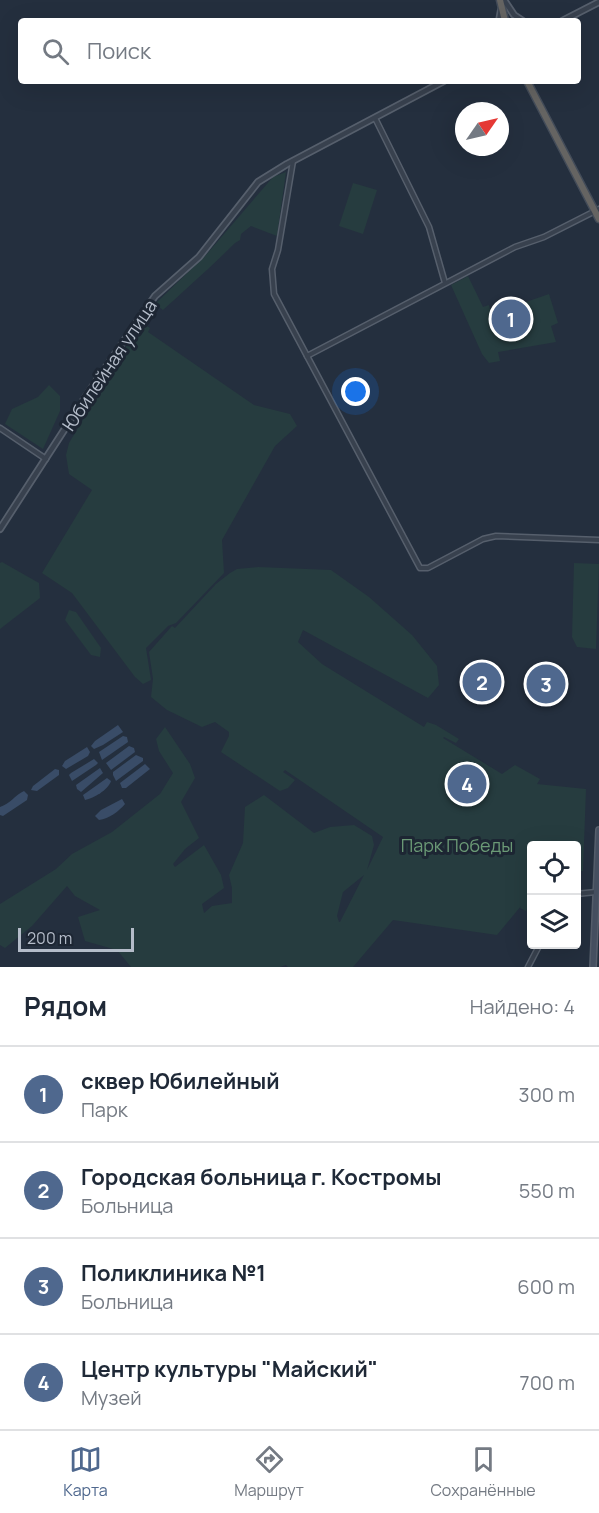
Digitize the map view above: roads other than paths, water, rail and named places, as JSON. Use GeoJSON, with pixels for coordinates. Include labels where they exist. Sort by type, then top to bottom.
{"type":"FeatureCollection","features":[{"type":"Feature","properties":{"kind":"highway"},"geometry":{"type":"LineString","coordinates":[[502,2],[505,18]]}},
{"type":"Feature","properties":{"kind":"highway"},"geometry":{"type":"LineString","coordinates":[[529,84],[597,210],[599,219]]}},
{"type":"Feature","properties":{"kind":"main road"},"geometry":{"type":"LineString","coordinates":[[593,967],[599,830]]}},
{"type":"Feature","properties":{"kind":"street"},"geometry":{"type":"LineString","coordinates":[[499,18],[502,2]]}},
{"type":"Feature","properties":{"kind":"street"},"geometry":{"type":"LineString","coordinates":[[502,2],[518,18]]}},
{"type":"Feature","properties":{"kind":"street"},"geometry":{"type":"LineString","coordinates":[[568,18],[599,2]]}},
{"type":"Feature","properties":{"kind":"street","name":"Юбилейная улица"},"geometry":{"type":"LineString","coordinates":[[0,529],[90,390],[155,296],[199,257],[258,182],[293,160],[438,84]]}},
{"type":"Feature","properties":{"kind":"street"},"geometry":{"type":"LineString","coordinates":[[375,118],[429,227],[439,267],[446,283]]}},
{"type":"Feature","properties":{"kind":"street"},"geometry":{"type":"LineString","coordinates":[[293,160],[272,281],[274,294],[420,568],[428,568],[483,539],[496,536],[599,540]]}},
{"type":"Feature","properties":{"kind":"street"},"geometry":{"type":"LineString","coordinates":[[307,356],[515,247],[544,237],[597,210]]}},
{"type":"Feature","properties":{"kind":"street"},"geometry":{"type":"LineString","coordinates":[[0,428],[46,459]]}},
{"type":"Feature","properties":{"kind":"street"},"geometry":{"type":"LineString","coordinates":[[581,894],[596,892]]}},
{"type":"Feature","properties":{"kind":"street"},"geometry":{"type":"LineString","coordinates":[[528,967],[538,949]]}},
{"type":"Feature","properties":{"kind":"water"},"geometry":{"type":"Polygon","coordinates":[[[118,725],[123,732],[94,749],[91,746],[95,741],[118,725]]]}},
{"type":"Feature","properties":{"kind":"water"},"geometry":{"type":"Polygon","coordinates":[[[123,736],[127,737],[128,742],[102,760],[99,752],[123,736]]]}},
{"type":"Feature","properties":{"kind":"water"},"geometry":{"type":"Polygon","coordinates":[[[129,746],[134,748],[135,752],[111,770],[106,763],[129,746]]]}},
{"type":"Feature","properties":{"kind":"water"},"geometry":{"type":"Polygon","coordinates":[[[87,747],[90,752],[88,756],[66,769],[62,766],[65,761],[87,747]]]}},
{"type":"Feature","properties":{"kind":"water"},"geometry":{"type":"Polygon","coordinates":[[[136,755],[143,758],[143,761],[116,781],[113,772],[136,755]]]}},
{"type":"Feature","properties":{"kind":"water"},"geometry":{"type":"Polygon","coordinates":[[[94,759],[98,763],[96,765],[72,781],[69,775],[71,773],[94,759]]]}},
{"type":"Feature","properties":{"kind":"water"},"geometry":{"type":"Polygon","coordinates":[[[145,764],[150,769],[126,788],[122,788],[120,783],[145,764]]]}},
{"type":"Feature","properties":{"kind":"water"},"geometry":{"type":"Polygon","coordinates":[[[100,768],[103,773],[81,792],[77,789],[76,785],[100,768]]]}},
{"type":"Feature","properties":{"kind":"water"},"geometry":{"type":"Polygon","coordinates":[[[55,769],[59,770],[59,775],[37,791],[31,790],[33,786],[55,769]]]}},
{"type":"Feature","properties":{"kind":"water"},"geometry":{"type":"Polygon","coordinates":[[[107,778],[111,781],[104,790],[85,800],[83,795],[107,778]]]}},
{"type":"Feature","properties":{"kind":"water"},"geometry":{"type":"Polygon","coordinates":[[[24,791],[28,795],[27,800],[3,816],[0,815],[0,807],[24,791]]]}},
{"type":"Feature","properties":{"kind":"water"},"geometry":{"type":"Polygon","coordinates":[[[122,799],[125,804],[113,814],[99,820],[95,816],[101,810],[122,799]]]}},
{"type":"Feature","properties":{"kind":"place","name":"сквер Юбилейный"},"geometry":{"type":"Point","coordinates":[511,319]}},
{"type":"Feature","properties":{"kind":"place","name":"Городская больница г. Костромы"},"geometry":{"type":"Point","coordinates":[482,682]}},
{"type":"Feature","properties":{"kind":"place","name":"Поликлиника №1"},"geometry":{"type":"Point","coordinates":[546,684]}},
{"type":"Feature","properties":{"kind":"place","name":"Центр культуры \"Майский\""},"geometry":{"type":"Point","coordinates":[467,784]}},
{"type":"Feature","properties":{"kind":"park label","name":"Парк Победы"},"geometry":{"type":"Point","coordinates":[457,845]}}]}
